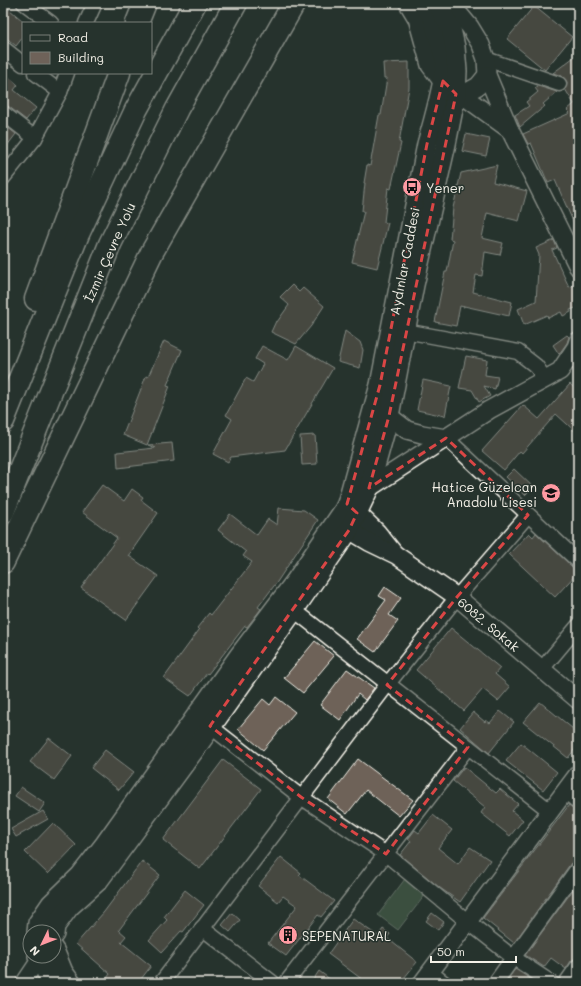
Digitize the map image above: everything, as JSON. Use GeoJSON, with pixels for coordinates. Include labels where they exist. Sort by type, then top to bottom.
{"type":"FeatureCollection","features":[{"type":"Feature","properties":{"kind":"highway"},"geometry":{"type":"LineString","coordinates":[[137,22],[145,3]]}},
{"type":"Feature","properties":{"kind":"highway"},"geometry":{"type":"LineString","coordinates":[[3,421],[78,234],[136,110],[195,3]]}},
{"type":"Feature","properties":{"kind":"highway","name":"İzmir Çevre Yolu"},"geometry":{"type":"LineString","coordinates":[[3,512],[110,244],[177,109],[236,3]]}},
{"type":"Feature","properties":{"kind":"highway"},"geometry":{"type":"LineString","coordinates":[[3,562],[152,252],[294,3]]}},
{"type":"Feature","properties":{"kind":"highway"},"geometry":{"type":"LineString","coordinates":[[3,392],[63,222],[119,74]]}},
{"type":"Feature","properties":{"kind":"main road"},"geometry":{"type":"LineString","coordinates":[[409,3],[418,18],[431,65],[454,90]]}},
{"type":"Feature","properties":{"kind":"main road","name":"Aydınlar Caddesi"},"geometry":{"type":"LineString","coordinates":[[422,3],[432,16],[454,90]]}},
{"type":"Feature","properties":{"kind":"main road","name":"Aydınlar Caddesi"},"geometry":{"type":"LineString","coordinates":[[348,516],[369,488],[389,416],[454,90],[457,71],[455,47],[451,29],[437,3]]}},
{"type":"Feature","properties":{"kind":"main road","name":"Aydınlar Caddesi"},"geometry":{"type":"LineString","coordinates":[[348,516],[380,385],[427,144],[437,107],[454,90]]}},
{"type":"Feature","properties":{"kind":"main road"},"geometry":{"type":"LineString","coordinates":[[56,924],[69,907],[98,881],[294,610],[348,516]]}},
{"type":"Feature","properties":{"kind":"main road"},"geometry":{"type":"LineString","coordinates":[[38,924],[51,904],[80,876],[105,844],[239,656],[295,582],[348,516]]}},
{"type":"Feature","properties":{"kind":"main road"},"geometry":{"type":"LineString","coordinates":[[47,964],[52,983]]}},
{"type":"Feature","properties":{"kind":"main road"},"geometry":{"type":"LineString","coordinates":[[54,964],[63,972],[71,983]]}},
{"type":"Feature","properties":{"kind":"street"},"geometry":{"type":"LineString","coordinates":[[24,3],[50,22]]}},
{"type":"Feature","properties":{"kind":"street"},"geometry":{"type":"LineString","coordinates":[[86,22],[95,3]]}},
{"type":"Feature","properties":{"kind":"street"},"geometry":{"type":"LineString","coordinates":[[450,3],[465,20],[481,45],[487,67],[510,130],[578,267]]}},
{"type":"Feature","properties":{"kind":"street"},"geometry":{"type":"LineString","coordinates":[[465,20],[469,3]]}},
{"type":"Feature","properties":{"kind":"street"},"geometry":{"type":"LineString","coordinates":[[3,48],[22,63]]}},
{"type":"Feature","properties":{"kind":"street"},"geometry":{"type":"LineString","coordinates":[[454,90],[478,86],[487,67]]}},
{"type":"Feature","properties":{"kind":"street"},"geometry":{"type":"LineString","coordinates":[[487,67],[559,84]]}},
{"type":"Feature","properties":{"kind":"street"},"geometry":{"type":"LineString","coordinates":[[36,74],[60,92]]}},
{"type":"Feature","properties":{"kind":"street"},"geometry":{"type":"LineString","coordinates":[[3,178],[35,138],[60,92],[67,74]]}},
{"type":"Feature","properties":{"kind":"street"},"geometry":{"type":"LineString","coordinates":[[454,90],[510,130]]}},
{"type":"Feature","properties":{"kind":"street"},"geometry":{"type":"LineString","coordinates":[[3,113],[35,138]]}},
{"type":"Feature","properties":{"kind":"street"},"geometry":{"type":"LineString","coordinates":[[406,331],[518,352],[530,361],[545,379]]}},
{"type":"Feature","properties":{"kind":"street"},"geometry":{"type":"LineString","coordinates":[[369,488],[489,410],[560,371],[578,341]]}},
{"type":"Feature","properties":{"kind":"street"},"geometry":{"type":"LineString","coordinates":[[389,416],[407,430],[446,438],[578,561]]}},
{"type":"Feature","properties":{"kind":"street"},"geometry":{"type":"LineString","coordinates":[[161,983],[387,685],[457,597],[528,515]]}},
{"type":"Feature","properties":{"kind":"street","name":"6082. Sokak"},"geometry":{"type":"LineString","coordinates":[[348,516],[369,542],[396,555],[457,597],[578,700]]}},
{"type":"Feature","properties":{"kind":"street"},"geometry":{"type":"LineString","coordinates":[[294,610],[387,685],[550,811]]}},
{"type":"Feature","properties":{"kind":"street"},"geometry":{"type":"LineString","coordinates":[[542,670],[578,626]]}},
{"type":"Feature","properties":{"kind":"street"},"geometry":{"type":"LineString","coordinates":[[210,726],[301,797],[386,854],[514,958],[552,983]]}},
{"type":"Feature","properties":{"kind":"street"},"geometry":{"type":"LineString","coordinates":[[286,983],[468,747]]}},
{"type":"Feature","properties":{"kind":"street"},"geometry":{"type":"LineString","coordinates":[[444,983],[426,978],[550,811],[571,796],[578,774]]}},
{"type":"Feature","properties":{"kind":"street"},"geometry":{"type":"LineString","coordinates":[[495,983],[578,868]]}},
{"type":"Feature","properties":{"kind":"street"},"geometry":{"type":"LineString","coordinates":[[202,928],[273,983]]}},
{"type":"Feature","properties":{"kind":"street"},"geometry":{"type":"LineString","coordinates":[[23,983],[37,964]]}},
{"type":"Feature","properties":{"kind":"street"},"geometry":{"type":"LineString","coordinates":[[566,983],[578,966]]}},
{"type":"Feature","properties":{"kind":"highlighted area"},"geometry":{"type":"Polygon","coordinates":[[[443,81],[456,94],[389,416],[369,488],[446,438],[528,515],[457,597],[387,685],[468,747],[386,854],[301,797],[210,726],[349,530],[357,513],[347,504],[380,385],[427,144],[443,81]]]}},
{"type":"Feature","properties":{"kind":"green space"},"geometry":{"type":"Polygon","coordinates":[[[405,879],[425,895],[398,930],[378,915],[405,879]]]}},
{"type":"Feature","properties":{"kind":"building"},"geometry":{"type":"Polygon","coordinates":[[[3,4],[23,22],[22,38],[16,46],[3,35],[3,4]]]}},
{"type":"Feature","properties":{"kind":"building"},"geometry":{"type":"Polygon","coordinates":[[[534,6],[572,37],[545,70],[507,39],[534,6]]]}},
{"type":"Feature","properties":{"kind":"building"},"geometry":{"type":"Polygon","coordinates":[[[578,54],[578,233],[555,180],[548,183],[531,143],[528,144],[523,134],[570,113],[567,110],[574,104],[565,89],[567,82],[562,76],[553,73],[578,54]]]}},
{"type":"Feature","properties":{"kind":"building"},"geometry":{"type":"Polygon","coordinates":[[[409,62],[409,88],[399,142],[401,143],[391,189],[388,188],[384,222],[388,223],[377,268],[352,262],[364,211],[362,211],[364,183],[367,165],[370,166],[387,78],[384,78],[383,63],[409,62]]]}},
{"type":"Feature","properties":{"kind":"building"},"geometry":{"type":"Polygon","coordinates":[[[3,72],[18,85],[14,90],[36,108],[26,120],[8,106],[3,105],[3,72]]]}},
{"type":"Feature","properties":{"kind":"building"},"geometry":{"type":"Polygon","coordinates":[[[538,86],[557,92],[543,104],[545,106],[520,127],[515,115],[529,106],[526,102],[538,92],[535,88],[538,86]]]}},
{"type":"Feature","properties":{"kind":"building"},"geometry":{"type":"Polygon","coordinates":[[[3,124],[16,134],[3,151],[3,124]]]}},
{"type":"Feature","properties":{"kind":"building"},"geometry":{"type":"Polygon","coordinates":[[[466,134],[490,139],[486,156],[462,151],[466,134]]]}},
{"type":"Feature","properties":{"kind":"building"},"geometry":{"type":"Polygon","coordinates":[[[497,165],[493,182],[527,191],[519,221],[487,213],[482,238],[503,243],[500,255],[485,252],[482,276],[476,275],[473,292],[512,302],[509,316],[460,306],[456,326],[435,322],[453,240],[450,239],[453,208],[461,173],[497,165]]]}},
{"type":"Feature","properties":{"kind":"building"},"geometry":{"type":"Polygon","coordinates":[[[554,240],[557,248],[552,250],[569,287],[576,284],[578,290],[578,307],[570,310],[571,312],[563,316],[561,312],[548,318],[547,315],[524,325],[518,309],[536,301],[539,255],[536,248],[554,240]]]}},
{"type":"Feature","properties":{"kind":"building"},"geometry":{"type":"Polygon","coordinates":[[[292,285],[299,292],[303,288],[324,306],[311,326],[296,344],[271,332],[276,321],[277,322],[289,305],[280,297],[292,285]]]}},
{"type":"Feature","properties":{"kind":"building"},"geometry":{"type":"Polygon","coordinates":[[[345,331],[360,342],[363,350],[360,368],[338,362],[345,331]]]}},
{"type":"Feature","properties":{"kind":"building"},"geometry":{"type":"Polygon","coordinates":[[[567,335],[569,337],[567,343],[559,354],[553,345],[567,335]]]}},
{"type":"Feature","properties":{"kind":"building"},"geometry":{"type":"Polygon","coordinates":[[[164,341],[182,350],[167,385],[170,386],[147,445],[123,435],[146,376],[148,377],[164,341]]]}},
{"type":"Feature","properties":{"kind":"building"},"geometry":{"type":"Polygon","coordinates":[[[262,346],[288,360],[296,346],[333,368],[285,450],[231,457],[228,462],[213,454],[232,419],[226,415],[246,378],[253,382],[263,364],[255,359],[262,346]]]}},
{"type":"Feature","properties":{"kind":"building"},"geometry":{"type":"Polygon","coordinates":[[[466,356],[487,360],[485,375],[498,377],[495,389],[484,386],[490,396],[479,402],[472,390],[459,388],[466,356]]]}},
{"type":"Feature","properties":{"kind":"building"},"geometry":{"type":"Polygon","coordinates":[[[423,380],[451,386],[445,416],[417,410],[423,380]]]}},
{"type":"Feature","properties":{"kind":"building"},"geometry":{"type":"Polygon","coordinates":[[[570,384],[578,391],[578,434],[556,414],[522,453],[520,451],[504,470],[482,451],[523,405],[539,419],[570,384]]]}},
{"type":"Feature","properties":{"kind":"building"},"geometry":{"type":"Polygon","coordinates":[[[315,435],[317,464],[302,465],[300,436],[315,435]]]}},
{"type":"Feature","properties":{"kind":"building"},"geometry":{"type":"Polygon","coordinates":[[[172,443],[174,461],[118,468],[117,452],[155,448],[148,445],[172,443]]]}},
{"type":"Feature","properties":{"kind":"building"},"geometry":{"type":"Polygon","coordinates":[[[514,469],[533,487],[525,495],[506,477],[514,469]]]}},
{"type":"Feature","properties":{"kind":"building"},"geometry":{"type":"Polygon","coordinates":[[[102,485],[124,501],[132,489],[143,497],[141,500],[158,513],[129,556],[158,576],[126,620],[81,588],[117,538],[82,512],[102,485]]]}},
{"type":"Feature","properties":{"kind":"building"},"geometry":{"type":"Polygon","coordinates":[[[279,508],[304,510],[318,520],[277,582],[258,607],[261,609],[247,627],[245,626],[190,696],[164,678],[199,630],[197,628],[209,613],[211,615],[252,562],[243,556],[246,552],[218,530],[230,514],[257,535],[268,519],[277,525],[279,508]]]}},
{"type":"Feature","properties":{"kind":"building"},"geometry":{"type":"Polygon","coordinates":[[[529,533],[533,537],[536,533],[578,572],[555,597],[509,554],[529,533]]]}},
{"type":"Feature","properties":{"kind":"building"},"geometry":{"type":"Polygon","coordinates":[[[385,587],[401,598],[389,615],[398,621],[375,652],[357,639],[386,600],[379,596],[385,587]]]}},
{"type":"Feature","properties":{"kind":"building"},"geometry":{"type":"Polygon","coordinates":[[[451,628],[500,668],[495,674],[510,687],[498,701],[483,689],[464,711],[416,670],[451,628]]]}},
{"type":"Feature","properties":{"kind":"building"},"geometry":{"type":"Polygon","coordinates":[[[315,641],[334,656],[303,693],[284,678],[315,641]]]}},
{"type":"Feature","properties":{"kind":"building"},"geometry":{"type":"Polygon","coordinates":[[[347,669],[374,688],[365,700],[358,694],[340,720],[320,705],[347,669]]]}},
{"type":"Feature","properties":{"kind":"building"},"geometry":{"type":"Polygon","coordinates":[[[276,697],[295,712],[263,750],[238,729],[263,699],[270,705],[276,697]]]}},
{"type":"Feature","properties":{"kind":"building"},"geometry":{"type":"Polygon","coordinates":[[[540,702],[578,733],[578,745],[568,758],[523,722],[540,702]]]}},
{"type":"Feature","properties":{"kind":"building"},"geometry":{"type":"Polygon","coordinates":[[[500,711],[514,722],[489,753],[460,728],[473,712],[485,722],[486,720],[490,723],[500,711]]]}},
{"type":"Feature","properties":{"kind":"building"},"geometry":{"type":"Polygon","coordinates":[[[49,738],[72,756],[54,780],[30,762],[49,738]]]}},
{"type":"Feature","properties":{"kind":"building"},"geometry":{"type":"Polygon","coordinates":[[[521,743],[557,772],[543,790],[506,761],[521,743]]]}},
{"type":"Feature","properties":{"kind":"building"},"geometry":{"type":"Polygon","coordinates":[[[105,750],[134,772],[119,790],[91,768],[105,750]]]}},
{"type":"Feature","properties":{"kind":"building"},"geometry":{"type":"Polygon","coordinates":[[[358,759],[413,800],[399,816],[366,790],[347,814],[328,799],[358,759]]]}},
{"type":"Feature","properties":{"kind":"building"},"geometry":{"type":"Polygon","coordinates":[[[223,760],[261,789],[200,869],[163,840],[223,760]]]}},
{"type":"Feature","properties":{"kind":"building"},"geometry":{"type":"Polygon","coordinates":[[[464,767],[496,793],[500,789],[518,804],[512,811],[523,820],[510,836],[481,813],[485,807],[453,781],[464,767]]]}},
{"type":"Feature","properties":{"kind":"building"},"geometry":{"type":"Polygon","coordinates":[[[21,787],[45,803],[39,812],[15,796],[21,787]]]}},
{"type":"Feature","properties":{"kind":"building"},"geometry":{"type":"Polygon","coordinates":[[[569,805],[578,810],[578,860],[571,863],[514,943],[483,918],[569,805]]]}},
{"type":"Feature","properties":{"kind":"building"},"geometry":{"type":"Polygon","coordinates":[[[43,811],[48,819],[16,837],[11,829],[43,811]]]}},
{"type":"Feature","properties":{"kind":"building"},"geometry":{"type":"Polygon","coordinates":[[[433,815],[452,830],[438,848],[458,864],[470,847],[490,860],[460,902],[440,888],[400,855],[411,841],[408,839],[415,830],[419,833],[433,815]]]}},
{"type":"Feature","properties":{"kind":"building"},"geometry":{"type":"Polygon","coordinates":[[[53,823],[76,845],[48,874],[25,852],[53,823]]]}},
{"type":"Feature","properties":{"kind":"building"},"geometry":{"type":"Polygon","coordinates":[[[281,857],[301,873],[299,875],[334,901],[321,917],[318,915],[286,956],[268,943],[297,906],[283,896],[278,902],[258,886],[281,857]]]}},
{"type":"Feature","properties":{"kind":"building"},"geometry":{"type":"Polygon","coordinates":[[[142,861],[160,875],[119,930],[126,936],[121,942],[151,966],[138,983],[113,983],[107,978],[110,974],[76,944],[104,912],[142,861]]]}},
{"type":"Feature","properties":{"kind":"building"},"geometry":{"type":"Polygon","coordinates":[[[578,883],[578,958],[571,961],[566,969],[551,958],[544,967],[525,955],[578,883]]]}},
{"type":"Feature","properties":{"kind":"building"},"geometry":{"type":"Polygon","coordinates":[[[185,890],[204,905],[183,932],[181,931],[162,952],[149,940],[167,920],[164,917],[185,890]]]}},
{"type":"Feature","properties":{"kind":"building"},"geometry":{"type":"Polygon","coordinates":[[[232,913],[240,920],[230,932],[222,925],[232,913]]]}},
{"type":"Feature","properties":{"kind":"building"},"geometry":{"type":"Polygon","coordinates":[[[432,913],[444,922],[438,930],[426,921],[432,913]]]}},
{"type":"Feature","properties":{"kind":"building"},"geometry":{"type":"Polygon","coordinates":[[[353,919],[378,936],[383,929],[390,934],[387,938],[417,962],[400,983],[367,983],[328,954],[353,919]]]}},
{"type":"Feature","properties":{"kind":"building"},"geometry":{"type":"Polygon","coordinates":[[[515,969],[537,983],[505,983],[515,969]]]}},
{"type":"Feature","properties":{"kind":"building"},"geometry":{"type":"Polygon","coordinates":[[[319,971],[335,983],[311,983],[319,971]]]}},
{"type":"Feature","properties":{"kind":"place","name":"Yener"},"geometry":{"type":"Point","coordinates":[412,187]}},
{"type":"Feature","properties":{"kind":"place","name":"Hatice Güzelcan Anadolu Lisesi"},"geometry":{"type":"Point","coordinates":[551,493]}},
{"type":"Feature","properties":{"kind":"place","name":"SEPENATURAL"},"geometry":{"type":"Point","coordinates":[288,935]}}]}
